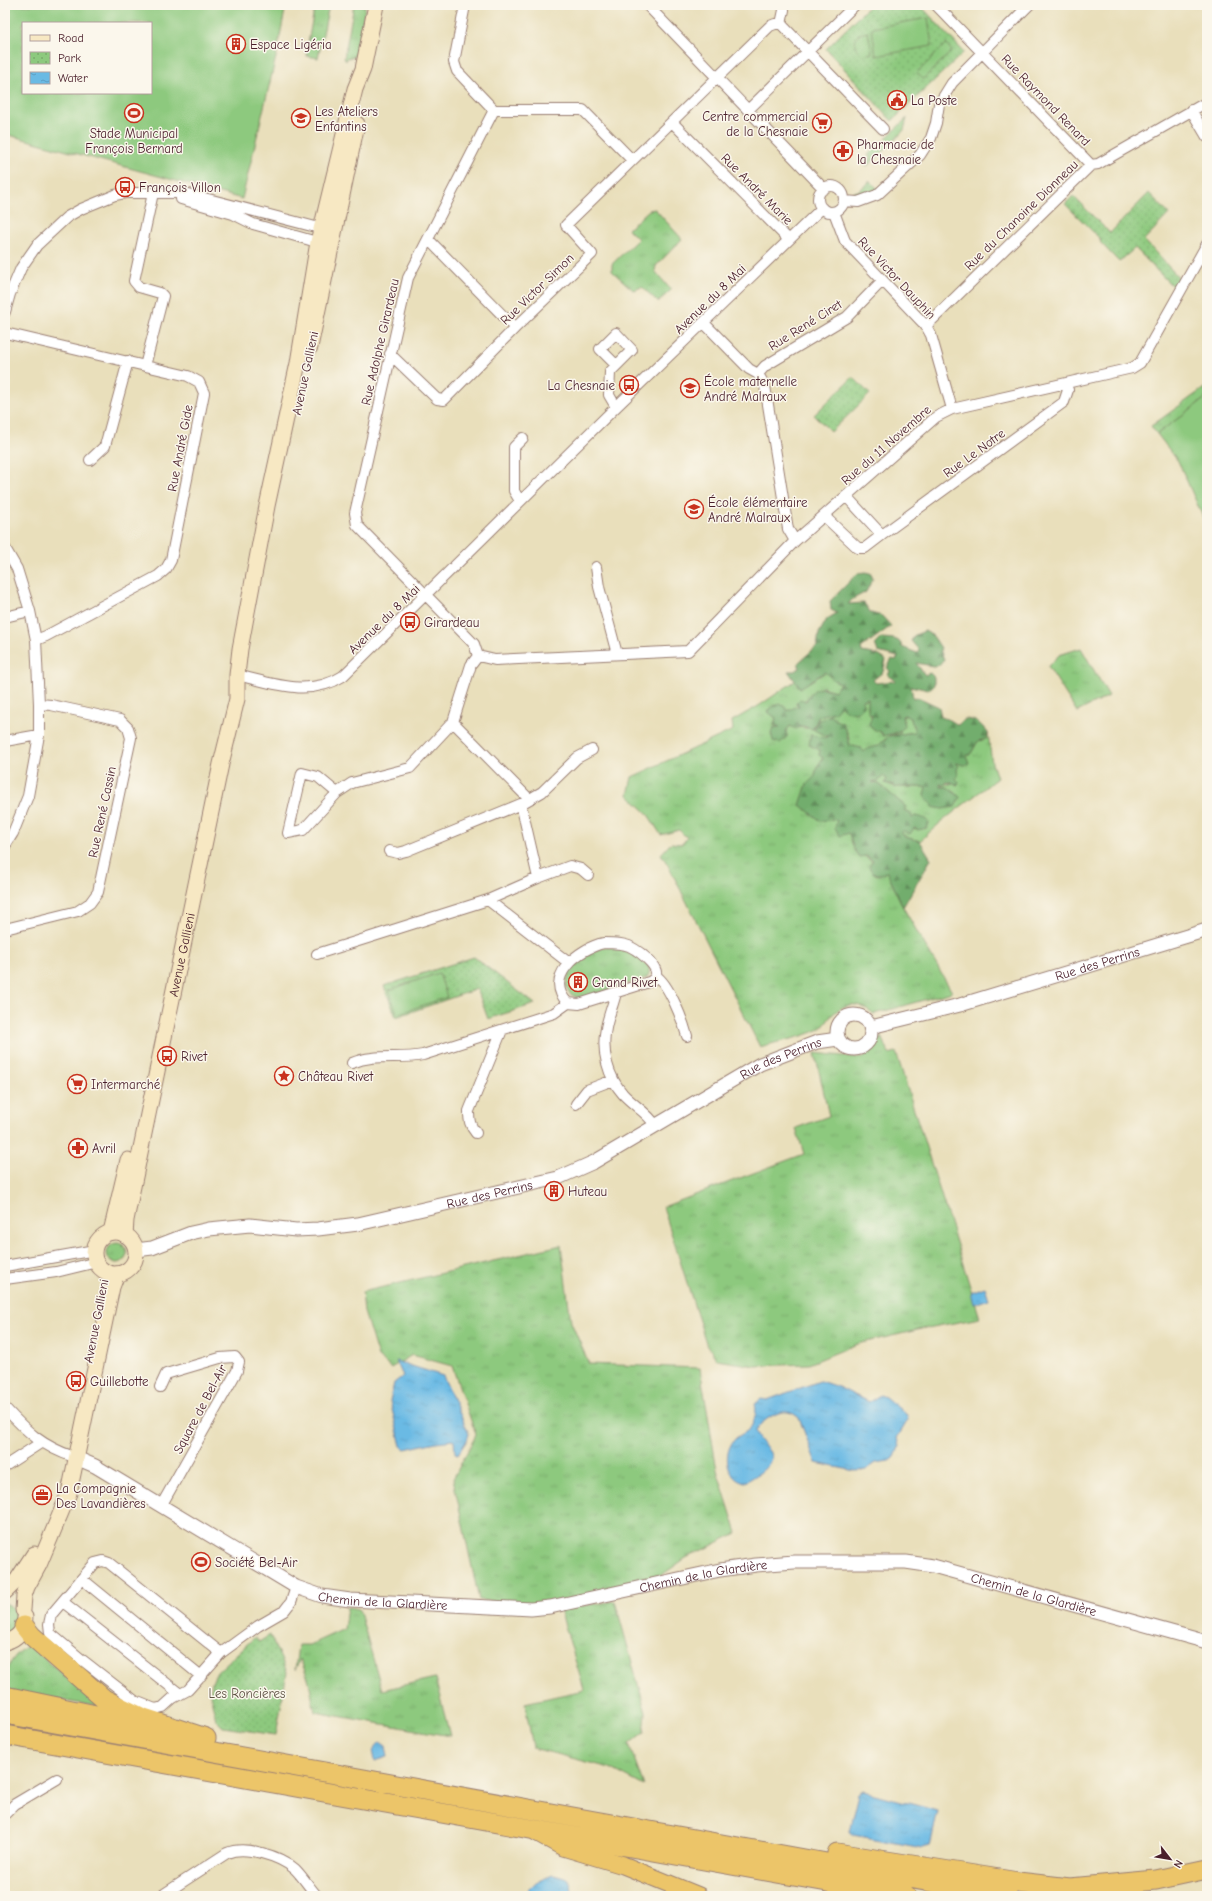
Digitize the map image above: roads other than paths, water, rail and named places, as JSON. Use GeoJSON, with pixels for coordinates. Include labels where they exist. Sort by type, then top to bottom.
{"type":"FeatureCollection","features":[{"type":"Feature","properties":{"kind":"highway"},"geometry":{"type":"LineString","coordinates":[[23,1618],[38,1641],[104,1699],[141,1717],[206,1738]]}},
{"type":"Feature","properties":{"kind":"highway"},"geometry":{"type":"LineString","coordinates":[[5,1696],[300,1759],[324,1772]]}},
{"type":"Feature","properties":{"kind":"highway"},"geometry":{"type":"LineString","coordinates":[[5,1714],[1008,1896]]}},
{"type":"Feature","properties":{"kind":"highway"},"geometry":{"type":"LineString","coordinates":[[11,1737],[906,1896]]}},
{"type":"Feature","properties":{"kind":"highway"},"geometry":{"type":"LineString","coordinates":[[534,1831],[563,1847],[623,1864],[699,1896]]}},
{"type":"Feature","properties":{"kind":"highway"},"geometry":{"type":"LineString","coordinates":[[773,1854],[817,1850],[1018,1882],[1070,1888],[1156,1880],[1207,1869]]}},
{"type":"Feature","properties":{"kind":"main road","name":"Avenue Gallieni"},"geometry":{"type":"LineString","coordinates":[[118,1234],[218,742],[228,697],[236,675],[267,506],[327,237],[355,89],[363,69],[376,5]]}},
{"type":"Feature","properties":{"kind":"main road","name":"Avenue Gallieni"},"geometry":{"type":"LineString","coordinates":[[118,1234],[126,1220],[221,764],[237,699],[236,675]]}},
{"type":"Feature","properties":{"kind":"main road"},"geometry":{"type":"LineString","coordinates":[[118,1234],[134,1244],[136,1250],[136,1256],[129,1268],[103,1264],[101,1238],[118,1234]]}},
{"type":"Feature","properties":{"kind":"main road","name":"Avenue Gallieni"},"geometry":{"type":"LineString","coordinates":[[23,1618],[24,1596],[27,1587],[39,1565],[69,1493],[74,1457],[112,1287],[103,1264]]}},
{"type":"Feature","properties":{"kind":"main road","name":"Avenue Gallieni"},"geometry":{"type":"LineString","coordinates":[[23,1618],[16,1600],[5,1594],[28,1565],[42,1539],[74,1457]]}},
{"type":"Feature","properties":{"kind":"main road"},"geometry":{"type":"LineString","coordinates":[[6,1644],[18,1635],[23,1618]]}},
{"type":"Feature","properties":{"kind":"street"},"geometry":{"type":"LineString","coordinates":[[465,5],[454,62],[457,71],[494,110],[583,110],[632,160]]}},
{"type":"Feature","properties":{"kind":"street"},"geometry":{"type":"LineString","coordinates":[[647,5],[824,189]]}},
{"type":"Feature","properties":{"kind":"street"},"geometry":{"type":"LineString","coordinates":[[783,5],[784,10],[781,24],[883,129]]}},
{"type":"Feature","properties":{"kind":"street"},"geometry":{"type":"LineString","coordinates":[[748,110],[855,5]]}},
{"type":"Feature","properties":{"kind":"street","name":"Rue Raymond Renard"},"geometry":{"type":"LineString","coordinates":[[936,5],[1091,166]]}},
{"type":"Feature","properties":{"kind":"street"},"geometry":{"type":"LineString","coordinates":[[844,200],[858,202],[877,196],[920,155],[928,144],[934,131],[937,111],[942,99],[952,83],[1029,5]]}},
{"type":"Feature","properties":{"kind":"street","name":"Rue Victor Simon"},"geometry":{"type":"LineString","coordinates":[[390,354],[437,399],[444,400],[515,328],[592,254],[566,225],[770,26],[781,24]]}},
{"type":"Feature","properties":{"kind":"street","name":"Rue du Chanoine Dionneau"},"geometry":{"type":"LineString","coordinates":[[926,326],[1091,166],[1098,164],[1207,102]]}},
{"type":"Feature","properties":{"kind":"street","name":"Rue Adolphe Girardeau"},"geometry":{"type":"LineString","coordinates":[[426,595],[357,525],[355,513],[408,278],[494,110]]}},
{"type":"Feature","properties":{"kind":"street"},"geometry":{"type":"LineString","coordinates":[[1191,110],[1207,137]]}},
{"type":"Feature","properties":{"kind":"street","name":"Rue André Marie"},"geometry":{"type":"LineString","coordinates":[[672,122],[789,240]]}},
{"type":"Feature","properties":{"kind":"street"},"geometry":{"type":"LineString","coordinates":[[831,186],[838,188],[842,193],[844,200],[841,208],[834,212],[828,212],[822,208],[818,200],[819,193],[831,186]]}},
{"type":"Feature","properties":{"kind":"street"},"geometry":{"type":"LineString","coordinates":[[145,366],[163,296],[160,293],[139,287],[134,281],[153,193]]}},
{"type":"Feature","properties":{"kind":"street"},"geometry":{"type":"LineString","coordinates":[[5,312],[10,294],[21,268],[37,245],[67,217],[81,209],[115,195],[185,193],[327,237]]}},
{"type":"Feature","properties":{"kind":"street"},"geometry":{"type":"LineString","coordinates":[[170,194],[181,199],[233,214],[253,224],[327,237]]}},
{"type":"Feature","properties":{"kind":"street","name":"Avenue du 8 Mai"},"geometry":{"type":"LineString","coordinates":[[236,675],[300,688],[312,688],[328,684],[343,676],[616,407],[822,208]]}},
{"type":"Feature","properties":{"kind":"street","name":"Rue Victor Dauphin"},"geometry":{"type":"LineString","coordinates":[[834,212],[845,241],[882,282],[926,326],[952,409]]}},
{"type":"Feature","properties":{"kind":"street"},"geometry":{"type":"LineString","coordinates":[[428,239],[515,328]]}},
{"type":"Feature","properties":{"kind":"street","name":"Rue du 11 Novembre"},"geometry":{"type":"LineString","coordinates":[[478,656],[495,660],[688,651],[796,541],[936,417],[952,409],[1132,368],[1140,362],[1207,244]]}},
{"type":"Feature","properties":{"kind":"street","name":"Rue René Ciret"},"geometry":{"type":"LineString","coordinates":[[758,374],[765,366],[846,317],[882,282]]}},
{"type":"Feature","properties":{"kind":"street"},"geometry":{"type":"LineString","coordinates":[[704,323],[749,369],[758,374],[765,386],[788,529],[796,541]]}},
{"type":"Feature","properties":{"kind":"street","name":"Rue André Gide"},"geometry":{"type":"LineString","coordinates":[[5,333],[188,376],[199,382],[204,393],[171,560],[166,569],[158,576],[36,640]]}},
{"type":"Feature","properties":{"kind":"street"},"geometry":{"type":"LineString","coordinates":[[90,460],[105,446],[128,361]]}},
{"type":"Feature","properties":{"kind":"street"},"geometry":{"type":"LineString","coordinates":[[616,365],[610,372],[609,395],[616,407]]}},
{"type":"Feature","properties":{"kind":"street","name":"Rue Le Notre"},"geometry":{"type":"LineString","coordinates":[[824,516],[858,548],[865,548],[1064,402],[1068,390],[1065,384]]}},
{"type":"Feature","properties":{"kind":"street"},"geometry":{"type":"LineString","coordinates":[[520,501],[514,491],[514,447],[523,438]]}},
{"type":"Feature","properties":{"kind":"street"},"geometry":{"type":"LineString","coordinates":[[846,496],[882,535]]}},
{"type":"Feature","properties":{"kind":"street"},"geometry":{"type":"LineString","coordinates":[[5,548],[17,569],[30,612],[36,640],[39,704],[39,735],[28,796],[13,833],[5,846]]}},
{"type":"Feature","properties":{"kind":"street"},"geometry":{"type":"LineString","coordinates":[[596,567],[599,587],[617,654]]}},
{"type":"Feature","properties":{"kind":"street"},"geometry":{"type":"LineString","coordinates":[[337,793],[318,777],[302,772],[288,833],[303,830],[337,793],[352,783],[410,768],[453,722],[470,665],[478,656],[474,644],[426,595]]}},
{"type":"Feature","properties":{"kind":"street"},"geometry":{"type":"LineString","coordinates":[[5,617],[30,612]]}},
{"type":"Feature","properties":{"kind":"street","name":"Rue René Cassin"},"geometry":{"type":"LineString","coordinates":[[5,929],[78,911],[90,903],[98,892],[131,738],[128,728],[120,720],[51,705],[39,704]]}},
{"type":"Feature","properties":{"kind":"street"},"geometry":{"type":"LineString","coordinates":[[453,722],[525,802],[538,878]]}},
{"type":"Feature","properties":{"kind":"street"},"geometry":{"type":"LineString","coordinates":[[5,741],[39,735]]}},
{"type":"Feature","properties":{"kind":"street"},"geometry":{"type":"LineString","coordinates":[[389,852],[406,851],[525,802],[542,792],[577,758],[592,750]]}},
{"type":"Feature","properties":{"kind":"street"},"geometry":{"type":"LineString","coordinates":[[317,954],[488,900],[570,866],[581,868],[588,875]]}},
{"type":"Feature","properties":{"kind":"street"},"geometry":{"type":"LineString","coordinates":[[488,900],[569,963]]}},
{"type":"Feature","properties":{"kind":"street","name":"Rue des Perrins"},"geometry":{"type":"LineString","coordinates":[[871,1027],[960,1005],[1207,930]]}},
{"type":"Feature","properties":{"kind":"street"},"geometry":{"type":"LineString","coordinates":[[604,943],[629,946],[644,955],[655,968],[656,976],[652,981],[580,1004],[568,1003],[562,997],[560,984],[563,972],[569,963],[581,952],[592,946],[604,943]]}},
{"type":"Feature","properties":{"kind":"street"},"geometry":{"type":"LineString","coordinates":[[656,976],[661,979],[674,1003],[684,1023],[687,1036]]}},
{"type":"Feature","properties":{"kind":"street"},"geometry":{"type":"LineString","coordinates":[[616,993],[604,1037],[605,1056],[613,1080],[623,1094],[650,1116],[656,1126]]}},
{"type":"Feature","properties":{"kind":"street"},"geometry":{"type":"LineString","coordinates":[[352,1063],[371,1057],[414,1057],[424,1055],[554,1013],[568,1003]]}},
{"type":"Feature","properties":{"kind":"street"},"geometry":{"type":"LineString","coordinates":[[848,1016],[859,1016],[868,1022],[871,1027],[870,1038],[863,1047],[851,1049],[846,1047],[838,1039],[837,1033],[840,1023],[848,1016]]}},
{"type":"Feature","properties":{"kind":"street"},"geometry":{"type":"LineString","coordinates":[[476,1134],[471,1128],[468,1120],[469,1111],[502,1030]]}},
{"type":"Feature","properties":{"kind":"street","name":"Rue des Perrins"},"geometry":{"type":"LineString","coordinates":[[136,1250],[152,1248],[191,1233],[209,1229],[250,1225],[296,1230],[358,1224],[550,1180],[594,1162],[760,1064],[817,1042],[838,1039]]}},
{"type":"Feature","properties":{"kind":"street"},"geometry":{"type":"LineString","coordinates":[[576,1104],[587,1090],[613,1080]]}},
{"type":"Feature","properties":{"kind":"street"},"geometry":{"type":"LineString","coordinates":[[5,1266],[103,1264]]}},
{"type":"Feature","properties":{"kind":"street"},"geometry":{"type":"LineString","coordinates":[[5,1279],[103,1264]]}},
{"type":"Feature","properties":{"kind":"street","name":"Square de Bel-Air"},"geometry":{"type":"LineString","coordinates":[[160,1387],[166,1374],[220,1358],[235,1357],[239,1362],[237,1371],[161,1506]]}},
{"type":"Feature","properties":{"kind":"street"},"geometry":{"type":"LineString","coordinates":[[5,1408],[28,1433],[55,1450],[74,1457]]}},
{"type":"Feature","properties":{"kind":"street"},"geometry":{"type":"LineString","coordinates":[[5,1466],[42,1442]]}},
{"type":"Feature","properties":{"kind":"street","name":"Chemin de la Glardière"},"geometry":{"type":"LineString","coordinates":[[74,1457],[90,1463],[296,1587],[322,1596],[350,1600],[531,1609],[550,1607],[720,1570],[756,1565],[794,1562],[906,1562],[933,1566],[1207,1642]]}},
{"type":"Feature","properties":{"kind":"street"},"geometry":{"type":"LineString","coordinates":[[221,1653],[109,1563],[103,1560],[96,1563],[51,1615],[49,1624],[50,1633],[81,1659],[135,1701],[144,1706],[155,1709],[163,1707],[173,1698],[188,1690],[221,1653],[258,1626],[284,1611],[291,1602],[296,1587]]}},
{"type":"Feature","properties":{"kind":"street"},"geometry":{"type":"LineString","coordinates":[[82,1579],[201,1676]]}},
{"type":"Feature","properties":{"kind":"street"},"geometry":{"type":"LineString","coordinates":[[63,1602],[180,1694]]}},
{"type":"Feature","properties":{"kind":"street"},"geometry":{"type":"LineString","coordinates":[[5,1814],[15,1804],[57,1779]]}},
{"type":"Feature","properties":{"kind":"street"},"geometry":{"type":"LineString","coordinates":[[161,1896],[218,1858],[239,1849],[265,1855],[295,1869],[316,1896]]}},
{"type":"Feature","properties":{"kind":"water"},"geometry":{"type":"Polygon","coordinates":[[[985,1287],[989,1299],[974,1304],[971,1292],[985,1287]]]}},
{"type":"Feature","properties":{"kind":"water"},"geometry":{"type":"Polygon","coordinates":[[[396,1361],[443,1376],[469,1434],[458,1454],[455,1453],[454,1440],[436,1442],[405,1449],[401,1446],[390,1401],[394,1383],[403,1376],[396,1361]]]}},
{"type":"Feature","properties":{"kind":"water"},"geometry":{"type":"Polygon","coordinates":[[[820,1381],[838,1387],[869,1402],[880,1395],[885,1397],[907,1415],[908,1420],[897,1438],[899,1447],[895,1457],[889,1461],[876,1463],[866,1470],[855,1471],[816,1463],[799,1418],[787,1412],[781,1412],[769,1417],[755,1430],[759,1439],[769,1451],[771,1456],[768,1465],[764,1470],[745,1482],[734,1476],[728,1464],[728,1451],[735,1439],[752,1425],[756,1409],[755,1404],[761,1399],[767,1400],[820,1381]]]}},
{"type":"Feature","properties":{"kind":"water"},"geometry":{"type":"Polygon","coordinates":[[[380,1742],[386,1746],[388,1757],[375,1761],[373,1750],[380,1742]]]}},
{"type":"Feature","properties":{"kind":"water"},"geometry":{"type":"Polygon","coordinates":[[[863,1791],[938,1811],[930,1846],[923,1848],[853,1835],[850,1831],[859,1794],[863,1791]]]}},
{"type":"Feature","properties":{"kind":"water"},"geometry":{"type":"Polygon","coordinates":[[[553,1875],[566,1879],[570,1883],[573,1896],[522,1896],[536,1882],[553,1875]]]}},
{"type":"Feature","properties":{"kind":"place","name":"Espace Ligéria"},"geometry":{"type":"Point","coordinates":[236,44]}},
{"type":"Feature","properties":{"kind":"place","name":"La Poste"},"geometry":{"type":"Point","coordinates":[897,100]}},
{"type":"Feature","properties":{"kind":"place","name":"Stade Municipal François Bernard"},"geometry":{"type":"Point","coordinates":[134,113]}},
{"type":"Feature","properties":{"kind":"place","name":"Les Ateliers Enfantins"},"geometry":{"type":"Point","coordinates":[301,118]}},
{"type":"Feature","properties":{"kind":"place","name":"Centre commercial de la Chesnaie"},"geometry":{"type":"Point","coordinates":[822,123]}},
{"type":"Feature","properties":{"kind":"place","name":"Pharmacie de la Chesnaie"},"geometry":{"type":"Point","coordinates":[843,151]}},
{"type":"Feature","properties":{"kind":"place","name":"François Villon"},"geometry":{"type":"Point","coordinates":[125,187]}},
{"type":"Feature","properties":{"kind":"place","name":"La Chesnaie"},"geometry":{"type":"Point","coordinates":[629,385]}},
{"type":"Feature","properties":{"kind":"place","name":"École maternelle André Malraux"},"geometry":{"type":"Point","coordinates":[690,388]}},
{"type":"Feature","properties":{"kind":"place","name":"École élémentaire André Malraux"},"geometry":{"type":"Point","coordinates":[694,509]}},
{"type":"Feature","properties":{"kind":"place","name":"Girardeau"},"geometry":{"type":"Point","coordinates":[410,622]}},
{"type":"Feature","properties":{"kind":"place","name":"Grand Rivet"},"geometry":{"type":"Point","coordinates":[578,982]}},
{"type":"Feature","properties":{"kind":"place","name":"Rivet"},"geometry":{"type":"Point","coordinates":[167,1056]}},
{"type":"Feature","properties":{"kind":"place","name":"Château Rivet"},"geometry":{"type":"Point","coordinates":[284,1076]}},
{"type":"Feature","properties":{"kind":"place","name":"Intermarché"},"geometry":{"type":"Point","coordinates":[77,1084]}},
{"type":"Feature","properties":{"kind":"place","name":"Avril"},"geometry":{"type":"Point","coordinates":[78,1148]}},
{"type":"Feature","properties":{"kind":"place","name":"Huteau"},"geometry":{"type":"Point","coordinates":[554,1191]}},
{"type":"Feature","properties":{"kind":"place","name":"Guillebotte"},"geometry":{"type":"Point","coordinates":[76,1381]}},
{"type":"Feature","properties":{"kind":"place","name":"La Compagnie Des Lavandières"},"geometry":{"type":"Point","coordinates":[42,1495]}},
{"type":"Feature","properties":{"kind":"place","name":"Société Bel-Air"},"geometry":{"type":"Point","coordinates":[201,1562]}},
{"type":"Feature","properties":{"kind":"park label","name":"Les Roncières"},"geometry":{"type":"Point","coordinates":[247,1693]}}]}
